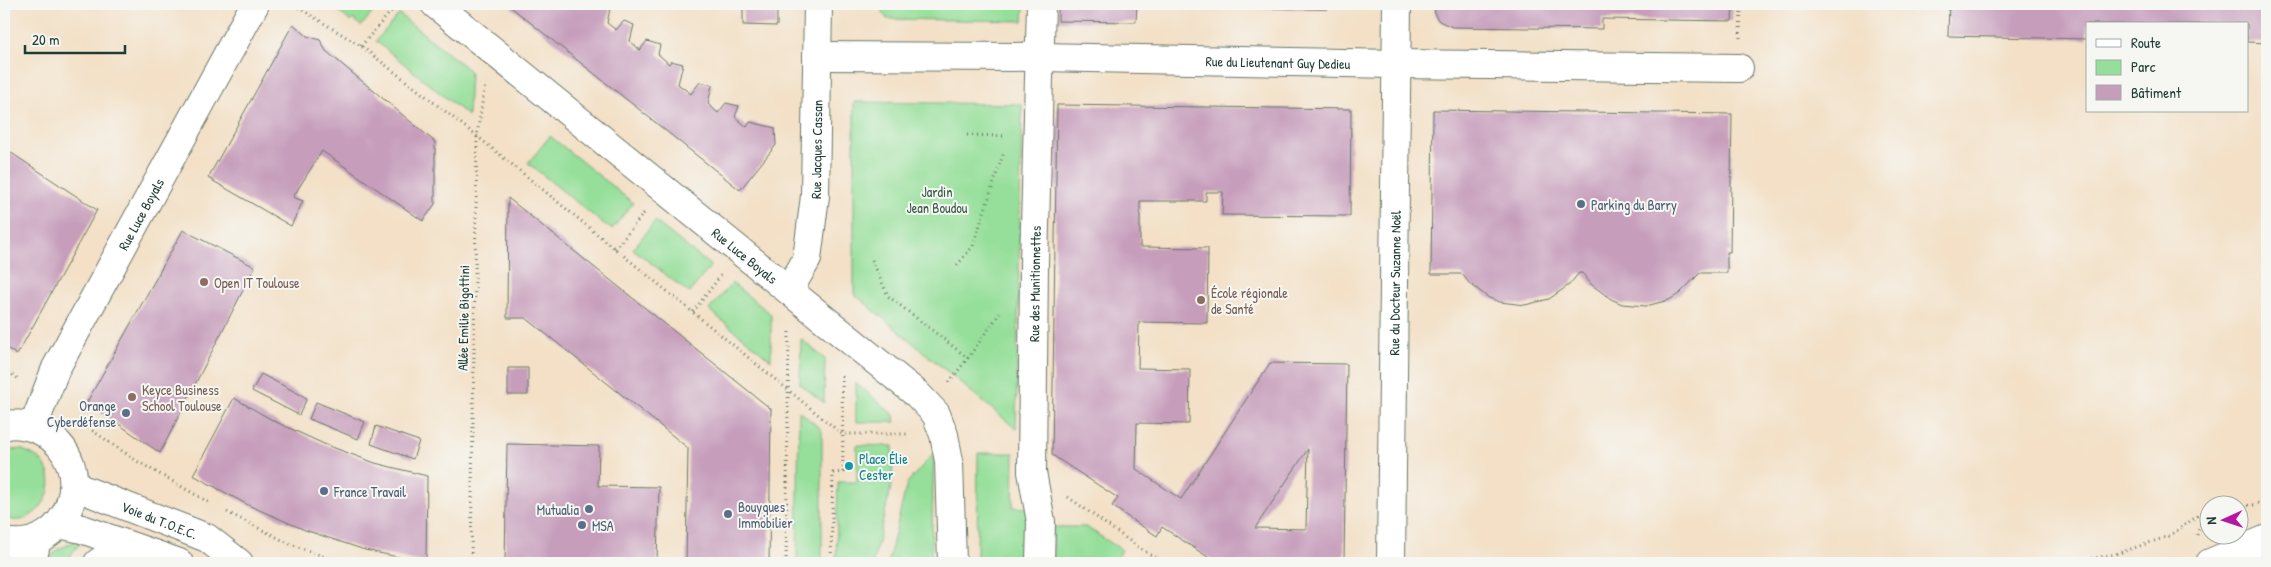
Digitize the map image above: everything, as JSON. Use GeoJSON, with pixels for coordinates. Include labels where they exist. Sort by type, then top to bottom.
{"type":"FeatureCollection","features":[{"type":"Feature","properties":{"kind":"main road","name":"Rue Luce Boyals"},"geometry":{"type":"LineString","coordinates":[[33,427],[56,368],[255,4]]}},
{"type":"Feature","properties":{"kind":"main road","name":"Rue Jacques Cassan"},"geometry":{"type":"LineString","coordinates":[[789,290],[807,259],[815,196],[818,4]]}},
{"type":"Feature","properties":{"kind":"main road","name":"Rue des Munitionnettes"},"geometry":{"type":"LineString","coordinates":[[1040,4],[1034,263],[1032,472],[1041,522],[1040,563]]}},
{"type":"Feature","properties":{"kind":"main road","name":"Rue du Docteur Suzanne Noël"},"geometry":{"type":"LineString","coordinates":[[1391,563],[1397,4]]}},
{"type":"Feature","properties":{"kind":"main road","name":"Rue Luce Boyals"},"geometry":{"type":"LineString","coordinates":[[444,6],[498,56],[917,394],[936,414],[944,435],[950,462],[952,563]]}},
{"type":"Feature","properties":{"kind":"main road","name":"Rue du Lieutenant Guy Dedieu"},"geometry":{"type":"LineString","coordinates":[[817,56],[1040,56],[1396,64],[1739,68]]}},
{"type":"Feature","properties":{"kind":"main road"},"geometry":{"type":"LineString","coordinates":[[4,426],[33,427],[50,436],[64,450],[72,467],[74,486],[70,506],[43,542]]}},
{"type":"Feature","properties":{"kind":"main road","name":"Voie du T.O.E.C."},"geometry":{"type":"LineString","coordinates":[[74,486],[207,538],[239,563]]}},
{"type":"Feature","properties":{"kind":"main road"},"geometry":{"type":"LineString","coordinates":[[4,542],[15,544],[43,542],[82,530],[178,563]]}},
{"type":"Feature","properties":{"kind":"main road"},"geometry":{"type":"LineString","coordinates":[[2210,563],[2267,539]]}},
{"type":"Feature","properties":{"kind":"main road"},"geometry":{"type":"LineString","coordinates":[[98,563],[132,546]]}},
{"type":"Feature","properties":{"kind":"path"},"geometry":{"type":"LineString","coordinates":[[294,5],[361,46],[477,136],[842,434],[914,434]]}},
{"type":"Feature","properties":{"kind":"path"},"geometry":{"type":"LineString","coordinates":[[361,46],[394,8]]}},
{"type":"Feature","properties":{"kind":"path","name":"Allée Emilie Bigottini"},"geometry":{"type":"LineString","coordinates":[[472,563],[477,136],[486,83]]}},
{"type":"Feature","properties":{"kind":"path"},"geometry":{"type":"LineString","coordinates":[[967,135],[1009,136]]}},
{"type":"Feature","properties":{"kind":"path"},"geometry":{"type":"LineString","coordinates":[[957,265],[973,246],[1006,146]]}},
{"type":"Feature","properties":{"kind":"path"},"geometry":{"type":"LineString","coordinates":[[615,249],[650,206]]}},
{"type":"Feature","properties":{"kind":"path"},"geometry":{"type":"LineString","coordinates":[[872,260],[888,296],[968,358]]}},
{"type":"Feature","properties":{"kind":"path"},"geometry":{"type":"LineString","coordinates":[[692,312],[726,267]]}},
{"type":"Feature","properties":{"kind":"path"},"geometry":{"type":"LineString","coordinates":[[946,386],[1007,303]]}},
{"type":"Feature","properties":{"kind":"path"},"geometry":{"type":"LineString","coordinates":[[786,563],[787,390],[790,328]]}},
{"type":"Feature","properties":{"kind":"path"},"geometry":{"type":"LineString","coordinates":[[4,369],[24,383]]}},
{"type":"Feature","properties":{"kind":"path"},"geometry":{"type":"LineString","coordinates":[[831,563],[833,473],[843,472],[842,371]]}},
{"type":"Feature","properties":{"kind":"path"},"geometry":{"type":"LineString","coordinates":[[77,420],[137,461],[182,489],[215,506]]}},
{"type":"Feature","properties":{"kind":"path"},"geometry":{"type":"LineString","coordinates":[[1032,472],[1141,549],[1165,563]]}},
{"type":"Feature","properties":{"kind":"path"},"geometry":{"type":"LineString","coordinates":[[2248,505],[2267,500]]}},
{"type":"Feature","properties":{"kind":"path"},"geometry":{"type":"LineString","coordinates":[[224,510],[290,544],[342,563]]}},
{"type":"Feature","properties":{"kind":"path"},"geometry":{"type":"LineString","coordinates":[[2068,563],[2116,554],[2169,536],[2198,516]]}},
{"type":"Feature","properties":{"kind":"green space"},"geometry":{"type":"Polygon","coordinates":[[[330,4],[380,4],[361,26],[353,19],[351,22],[330,4]]]}},
{"type":"Feature","properties":{"kind":"green space"},"geometry":{"type":"Polygon","coordinates":[[[878,4],[1024,4],[1023,21],[887,19],[878,4]]]}},
{"type":"Feature","properties":{"kind":"green space"},"geometry":{"type":"Polygon","coordinates":[[[399,14],[470,71],[468,116],[376,41],[399,14]]]}},
{"type":"Feature","properties":{"kind":"green space","name":"Jardin Jean Boudou"},"geometry":{"type":"Polygon","coordinates":[[[854,102],[1022,104],[1016,429],[854,294],[854,102]]]}},
{"type":"Feature","properties":{"kind":"green space"},"geometry":{"type":"Polygon","coordinates":[[[550,136],[633,203],[612,229],[528,163],[550,136]]]}},
{"type":"Feature","properties":{"kind":"green space"},"geometry":{"type":"Polygon","coordinates":[[[655,221],[711,266],[689,293],[633,249],[655,221]]]}},
{"type":"Feature","properties":{"kind":"green space"},"geometry":{"type":"Polygon","coordinates":[[[732,283],[771,314],[771,360],[709,310],[732,283]]]}},
{"type":"Feature","properties":{"kind":"green space"},"geometry":{"type":"Polygon","coordinates":[[[801,339],[825,359],[824,403],[800,384],[801,339]]]}},
{"type":"Feature","properties":{"kind":"green space"},"geometry":{"type":"Polygon","coordinates":[[[856,383],[894,415],[895,422],[856,422],[856,383]]]}},
{"type":"Feature","properties":{"kind":"green space"},"geometry":{"type":"Polygon","coordinates":[[[799,411],[822,430],[822,563],[797,563],[799,411]]]}},
{"type":"Feature","properties":{"kind":"green space"},"geometry":{"type":"Polygon","coordinates":[[[857,445],[893,446],[892,483],[873,563],[836,563],[838,482],[857,482],[857,445]]]}},
{"type":"Feature","properties":{"kind":"green space"},"geometry":{"type":"Polygon","coordinates":[[[21,449],[36,457],[45,466],[49,475],[50,485],[48,494],[37,511],[29,517],[13,520],[4,518],[4,451],[21,449]]]}},
{"type":"Feature","properties":{"kind":"green space"},"geometry":{"type":"Polygon","coordinates":[[[934,453],[931,563],[888,563],[907,483],[934,453]]]}},
{"type":"Feature","properties":{"kind":"green space"},"geometry":{"type":"Polygon","coordinates":[[[978,453],[1014,453],[1013,507],[1028,508],[1030,563],[977,563],[978,453]]]}},
{"type":"Feature","properties":{"kind":"green space"},"geometry":{"type":"Polygon","coordinates":[[[1053,527],[1086,527],[1122,550],[1114,563],[1053,563],[1053,527]]]}},
{"type":"Feature","properties":{"kind":"green space"},"geometry":{"type":"Polygon","coordinates":[[[75,541],[80,543],[65,563],[46,563],[57,550],[75,541]]]}},
{"type":"Feature","properties":{"kind":"building"},"geometry":{"type":"Polygon","coordinates":[[[512,4],[611,4],[607,23],[616,30],[624,21],[634,25],[630,41],[640,50],[647,41],[660,45],[658,54],[669,64],[671,61],[683,64],[678,84],[691,94],[700,82],[712,85],[708,104],[718,113],[726,103],[739,106],[735,117],[747,127],[750,122],[775,128],[776,145],[740,190],[512,8],[512,4]]]}},
{"type":"Feature","properties":{"kind":"building"},"geometry":{"type":"Polygon","coordinates":[[[743,4],[777,4],[777,26],[743,25],[743,4]]]}},
{"type":"Feature","properties":{"kind":"building"},"geometry":{"type":"Polygon","coordinates":[[[1058,4],[1137,4],[1136,22],[1058,21],[1058,4]]]}},
{"type":"Feature","properties":{"kind":"building"},"geometry":{"type":"Polygon","coordinates":[[[1177,4],[1327,4],[1327,9],[1177,7],[1177,4]]]}},
{"type":"Feature","properties":{"kind":"building"},"geometry":{"type":"Polygon","coordinates":[[[1434,4],[1733,4],[1732,21],[1602,19],[1602,29],[1452,27],[1439,21],[1435,15],[1434,4]]]}},
{"type":"Feature","properties":{"kind":"building"},"geometry":{"type":"Polygon","coordinates":[[[1949,4],[2267,4],[2267,43],[2248,42],[2248,22],[2086,22],[2086,39],[1948,36],[1949,4]]]}},
{"type":"Feature","properties":{"kind":"building"},"geometry":{"type":"Polygon","coordinates":[[[293,24],[307,36],[320,40],[326,51],[435,142],[435,204],[423,221],[322,151],[293,197],[303,201],[291,226],[208,178],[293,24]]]}},
{"type":"Feature","properties":{"kind":"building","name":"École régionale de Santé"},"geometry":{"type":"Polygon","coordinates":[[[1057,105],[1351,109],[1350,216],[1222,215],[1223,192],[1206,192],[1206,201],[1140,201],[1140,247],[1208,248],[1207,323],[1139,322],[1138,368],[1190,369],[1189,424],[1137,423],[1136,469],[1181,499],[1270,363],[1347,364],[1344,563],[1217,563],[1162,527],[1157,536],[1134,521],[1112,506],[1118,498],[1052,455],[1057,105]],[[1308,449],[1255,528],[1306,529],[1308,449]]]}},
{"type":"Feature","properties":{"kind":"building","name":"Parking du Barry"},"geometry":{"type":"Polygon","coordinates":[[[1433,110],[1732,114],[1730,252],[1727,252],[1727,273],[1700,273],[1679,294],[1669,300],[1646,306],[1622,304],[1611,299],[1592,285],[1582,273],[1579,273],[1569,285],[1549,299],[1525,305],[1500,302],[1489,298],[1469,283],[1462,274],[1431,274],[1433,110]]]}},
{"type":"Feature","properties":{"kind":"building"},"geometry":{"type":"Polygon","coordinates":[[[4,148],[97,210],[17,355],[4,346],[4,148]]]}},
{"type":"Feature","properties":{"kind":"building"},"geometry":{"type":"Polygon","coordinates":[[[508,198],[771,409],[769,563],[686,563],[688,448],[526,318],[507,318],[508,198]]]}},
{"type":"Feature","properties":{"kind":"building"},"geometry":{"type":"Polygon","coordinates":[[[183,230],[255,267],[160,453],[87,402],[183,230]]]}},
{"type":"Feature","properties":{"kind":"building"},"geometry":{"type":"Polygon","coordinates":[[[508,368],[528,368],[528,395],[508,395],[508,368]]]}},
{"type":"Feature","properties":{"kind":"building"},"geometry":{"type":"Polygon","coordinates":[[[261,374],[307,398],[299,415],[252,391],[261,374]]]}},
{"type":"Feature","properties":{"kind":"building","name":"France Travail"},"geometry":{"type":"Polygon","coordinates":[[[234,398],[274,421],[324,444],[375,463],[427,476],[426,563],[365,550],[305,530],[248,505],[193,475],[234,398]]]}},
{"type":"Feature","properties":{"kind":"building"},"geometry":{"type":"Polygon","coordinates":[[[316,402],[365,422],[358,439],[309,419],[316,402]]]}},
{"type":"Feature","properties":{"kind":"building"},"geometry":{"type":"Polygon","coordinates":[[[376,426],[419,441],[413,459],[371,444],[376,426]]]}},
{"type":"Feature","properties":{"kind":"building","name":"MSA"},"geometry":{"type":"Polygon","coordinates":[[[507,444],[599,446],[598,486],[659,487],[657,563],[505,563],[507,444]]]}},
{"type":"Feature","properties":{"kind":"place","name":"Parking du Barry"},"geometry":{"type":"Point","coordinates":[1581,204]}},
{"type":"Feature","properties":{"kind":"place","name":"Open IT Toulouse"},"geometry":{"type":"Point","coordinates":[204,282]}},
{"type":"Feature","properties":{"kind":"place","name":"École régionale de Santé"},"geometry":{"type":"Point","coordinates":[1201,300]}},
{"type":"Feature","properties":{"kind":"place","name":"Keyce Business School Toulouse"},"geometry":{"type":"Point","coordinates":[132,397]}},
{"type":"Feature","properties":{"kind":"place","name":"Orange Cyberdéfense"},"geometry":{"type":"Point","coordinates":[126,413]}},
{"type":"Feature","properties":{"kind":"place","name":"Place Élie Cester"},"geometry":{"type":"Point","coordinates":[849,466]}},
{"type":"Feature","properties":{"kind":"place","name":"France Travail"},"geometry":{"type":"Point","coordinates":[324,491]}},
{"type":"Feature","properties":{"kind":"place","name":"Mutualia"},"geometry":{"type":"Point","coordinates":[589,509]}},
{"type":"Feature","properties":{"kind":"place","name":"Bouygues Immobilier"},"geometry":{"type":"Point","coordinates":[728,514]}},
{"type":"Feature","properties":{"kind":"place","name":"MSA"},"geometry":{"type":"Point","coordinates":[582,525]}}]}
